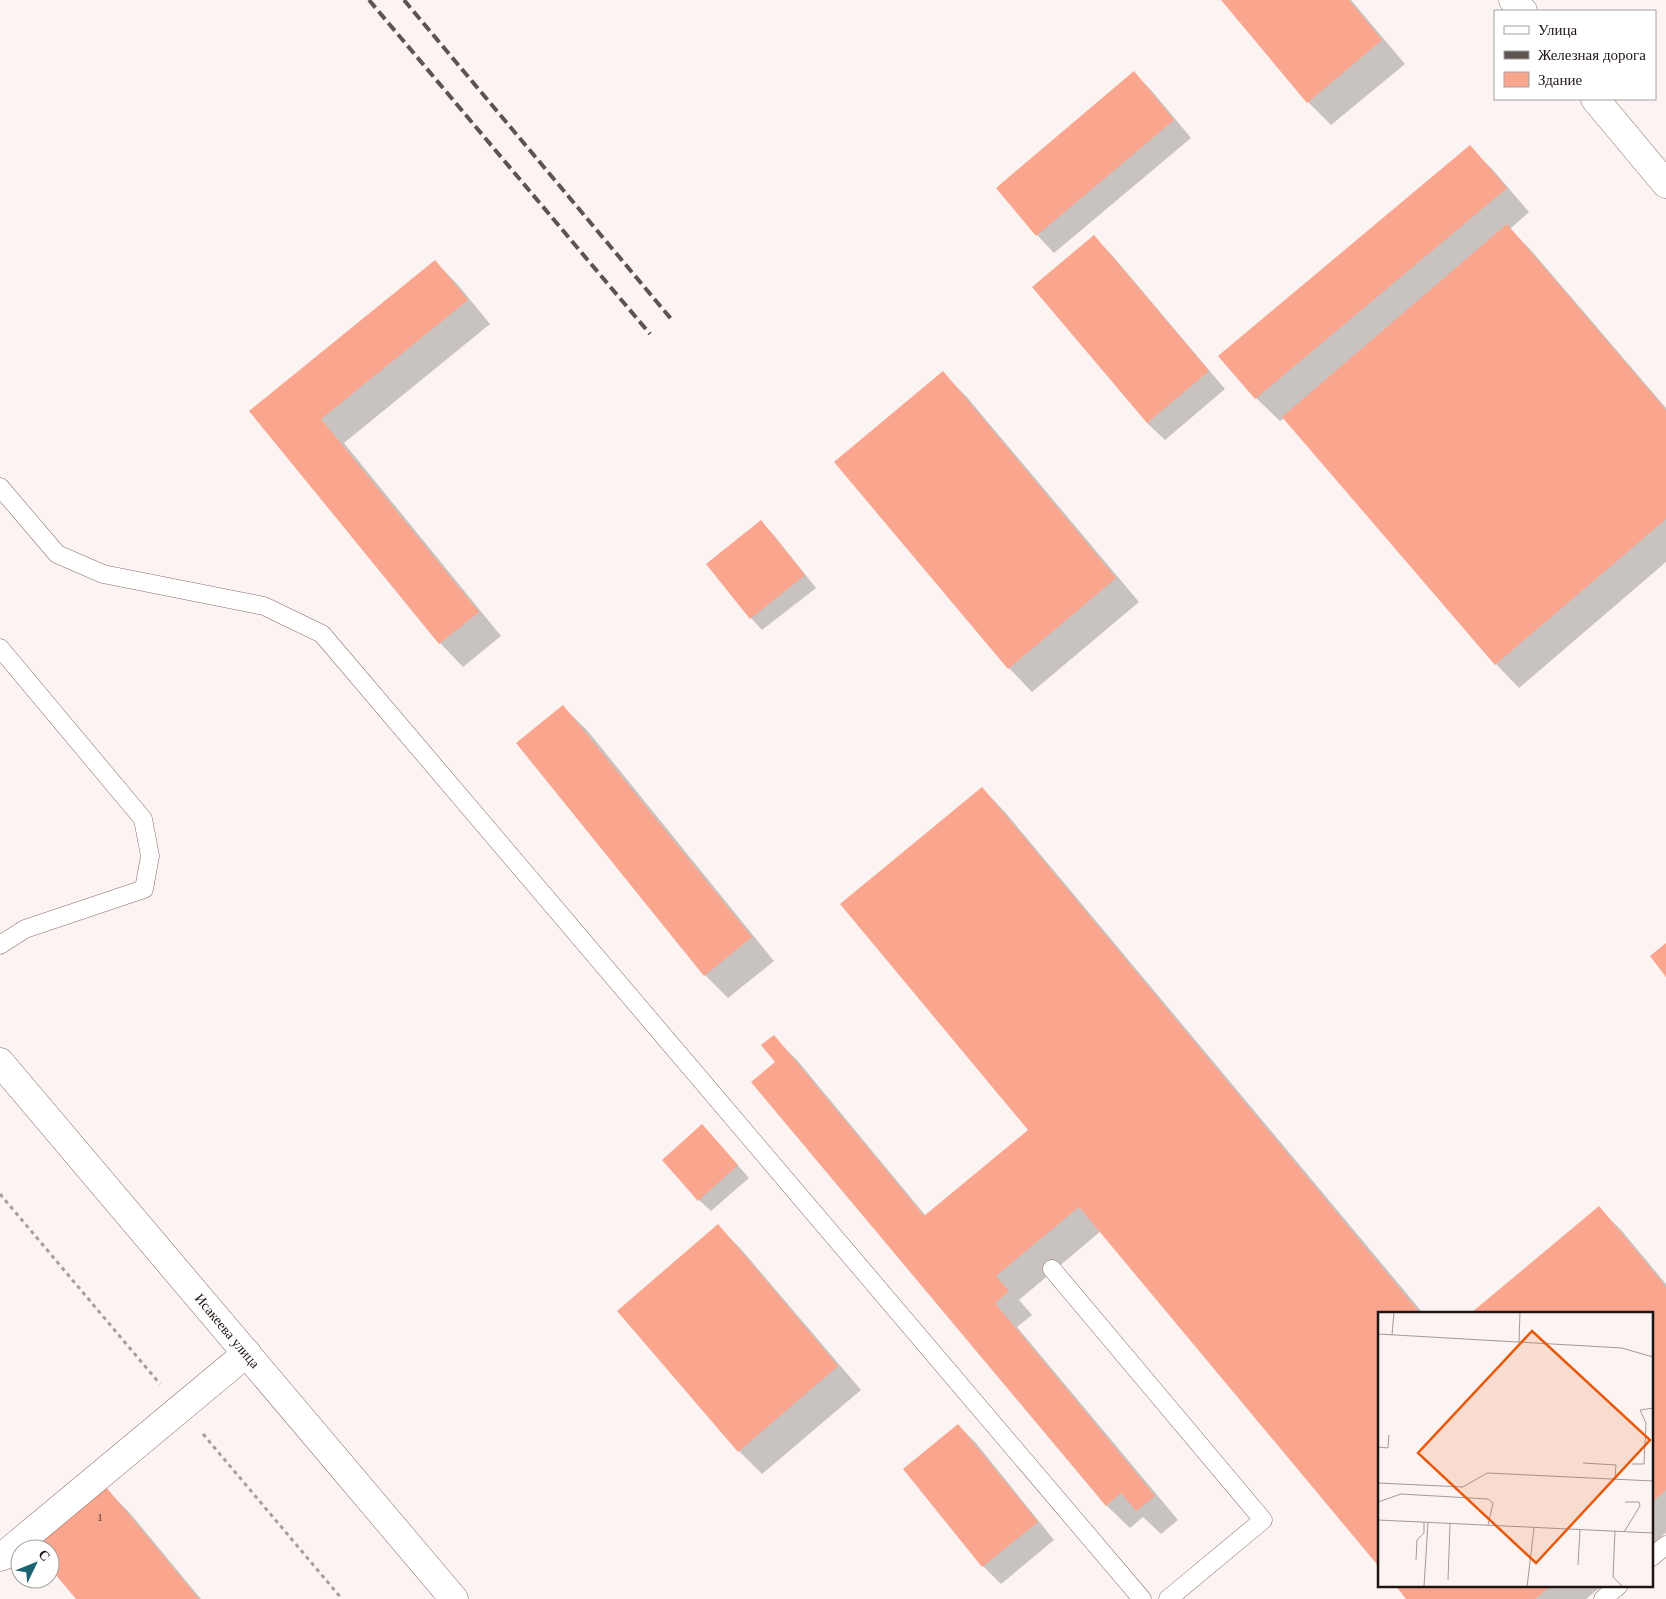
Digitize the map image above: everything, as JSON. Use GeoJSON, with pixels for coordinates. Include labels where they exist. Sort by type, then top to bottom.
{"type":"FeatureCollection","features":[{"type":"Feature","properties":{"kind":"street"},"geometry":{"type":"LineString","coordinates":[[1513,0],[1521,10]]}},
{"type":"Feature","properties":{"kind":"street"},"geometry":{"type":"LineString","coordinates":[[1596,100],[1666,184]]}},
{"type":"Feature","properties":{"kind":"street","name":"Исакеева улица"},"geometry":{"type":"LineString","coordinates":[[0,1062],[454,1599]]}},
{"type":"Feature","properties":{"kind":"street"},"geometry":{"type":"LineString","coordinates":[[0,1557],[4,1556],[247,1353]]}},
{"type":"Feature","properties":{"kind":"lane"},"geometry":{"type":"LineString","coordinates":[[0,487],[57,554],[103,574],[264,606],[322,634],[1142,1599]]}},
{"type":"Feature","properties":{"kind":"lane"},"geometry":{"type":"LineString","coordinates":[[0,648],[142,819],[150,856],[144,889],[25,929],[0,945]]}},
{"type":"Feature","properties":{"kind":"lane"},"geometry":{"type":"LineString","coordinates":[[1052,1269],[1263,1520],[1168,1599]]}},
{"type":"Feature","properties":{"kind":"lane"},"geometry":{"type":"LineString","coordinates":[[1654,1555],[1666,1545]]}},
{"type":"Feature","properties":{"kind":"lane"},"geometry":{"type":"LineString","coordinates":[[1603,1599],[1618,1586]]}},
{"type":"Feature","properties":{"kind":"path"},"geometry":{"type":"LineString","coordinates":[[0,1194],[162,1386]]}},
{"type":"Feature","properties":{"kind":"path"},"geometry":{"type":"LineString","coordinates":[[203,1434],[342,1599]]}},
{"type":"Feature","properties":{"kind":"building"},"geometry":{"type":"Polygon","coordinates":[[[1221,0],[1349,0],[1382,40],[1307,103],[1221,0]]]}},
{"type":"Feature","properties":{"kind":"building"},"geometry":{"type":"Polygon","coordinates":[[[1134,71],[1174,120],[1036,236],[996,188],[1134,71]]]}},
{"type":"Feature","properties":{"kind":"building"},"geometry":{"type":"Polygon","coordinates":[[[1470,145],[1507,188],[1255,399],[1218,356],[1470,145]]]}},
{"type":"Feature","properties":{"kind":"building"},"geometry":{"type":"Polygon","coordinates":[[[1507,224],[1666,410],[1666,519],[1495,665],[1282,417],[1507,224]]]}},
{"type":"Feature","properties":{"kind":"building"},"geometry":{"type":"Polygon","coordinates":[[[1094,235],[1209,371],[1147,423],[1032,287],[1094,235]]]}},
{"type":"Feature","properties":{"kind":"building"},"geometry":{"type":"Polygon","coordinates":[[[435,260],[468,300],[321,419],[479,612],[439,644],[249,411],[435,260]]]}},
{"type":"Feature","properties":{"kind":"building"},"geometry":{"type":"Polygon","coordinates":[[[943,371],[1116,578],[1008,669],[834,462],[943,371]]]}},
{"type":"Feature","properties":{"kind":"building"},"geometry":{"type":"Polygon","coordinates":[[[761,520],[805,575],[750,619],[706,564],[761,520]]]}},
{"type":"Feature","properties":{"kind":"building"},"geometry":{"type":"Polygon","coordinates":[[[563,705],[752,937],[704,976],[516,743],[563,705]]]}},
{"type":"Feature","properties":{"kind":"building"},"geometry":{"type":"Polygon","coordinates":[[[982,787],[1419,1312],[1378,1312],[1378,1566],[1079,1207],[996,1276],[1009,1291],[995,1303],[1155,1496],[1136,1511],[1121,1493],[1106,1506],[751,1082],[775,1062],[761,1045],[774,1035],[924,1216],[1028,1130],[840,904],[982,787]]]}},
{"type":"Feature","properties":{"kind":"building"},"geometry":{"type":"Polygon","coordinates":[[[1666,943],[1666,977],[1650,956],[1666,943]]]}},
{"type":"Feature","properties":{"kind":"building"},"geometry":{"type":"Polygon","coordinates":[[[702,1124],[738,1165],[698,1201],[662,1160],[702,1124]]]}},
{"type":"Feature","properties":{"kind":"building"},"geometry":{"type":"Polygon","coordinates":[[[1599,1206],[1666,1287],[1666,1490],[1654,1500],[1654,1312],[1472,1312],[1599,1206]]]}},
{"type":"Feature","properties":{"kind":"building"},"geometry":{"type":"Polygon","coordinates":[[[718,1224],[838,1366],[738,1452],[617,1311],[718,1224]]]}},
{"type":"Feature","properties":{"kind":"building"},"geometry":{"type":"Polygon","coordinates":[[[958,1424],[1038,1522],[982,1567],[903,1469],[958,1424]]]}},
{"type":"Feature","properties":{"kind":"building"},"geometry":{"type":"Polygon","coordinates":[[[106,1487],[199,1599],[76,1599],[60,1580],[60,1539],[44,1539],[106,1487]]]}},
{"type":"Feature","properties":{"kind":"building"},"geometry":{"type":"Polygon","coordinates":[[[1396,1586],[1551,1586],[1535,1599],[1406,1599],[1396,1586]]]}},
{"type":"Feature","properties":{"kind":"railway"},"geometry":{"type":"LineString","coordinates":[[369,0],[650,334]]}},
{"type":"Feature","properties":{"kind":"railway"},"geometry":{"type":"LineString","coordinates":[[404,0],[672,320]]}}]}
